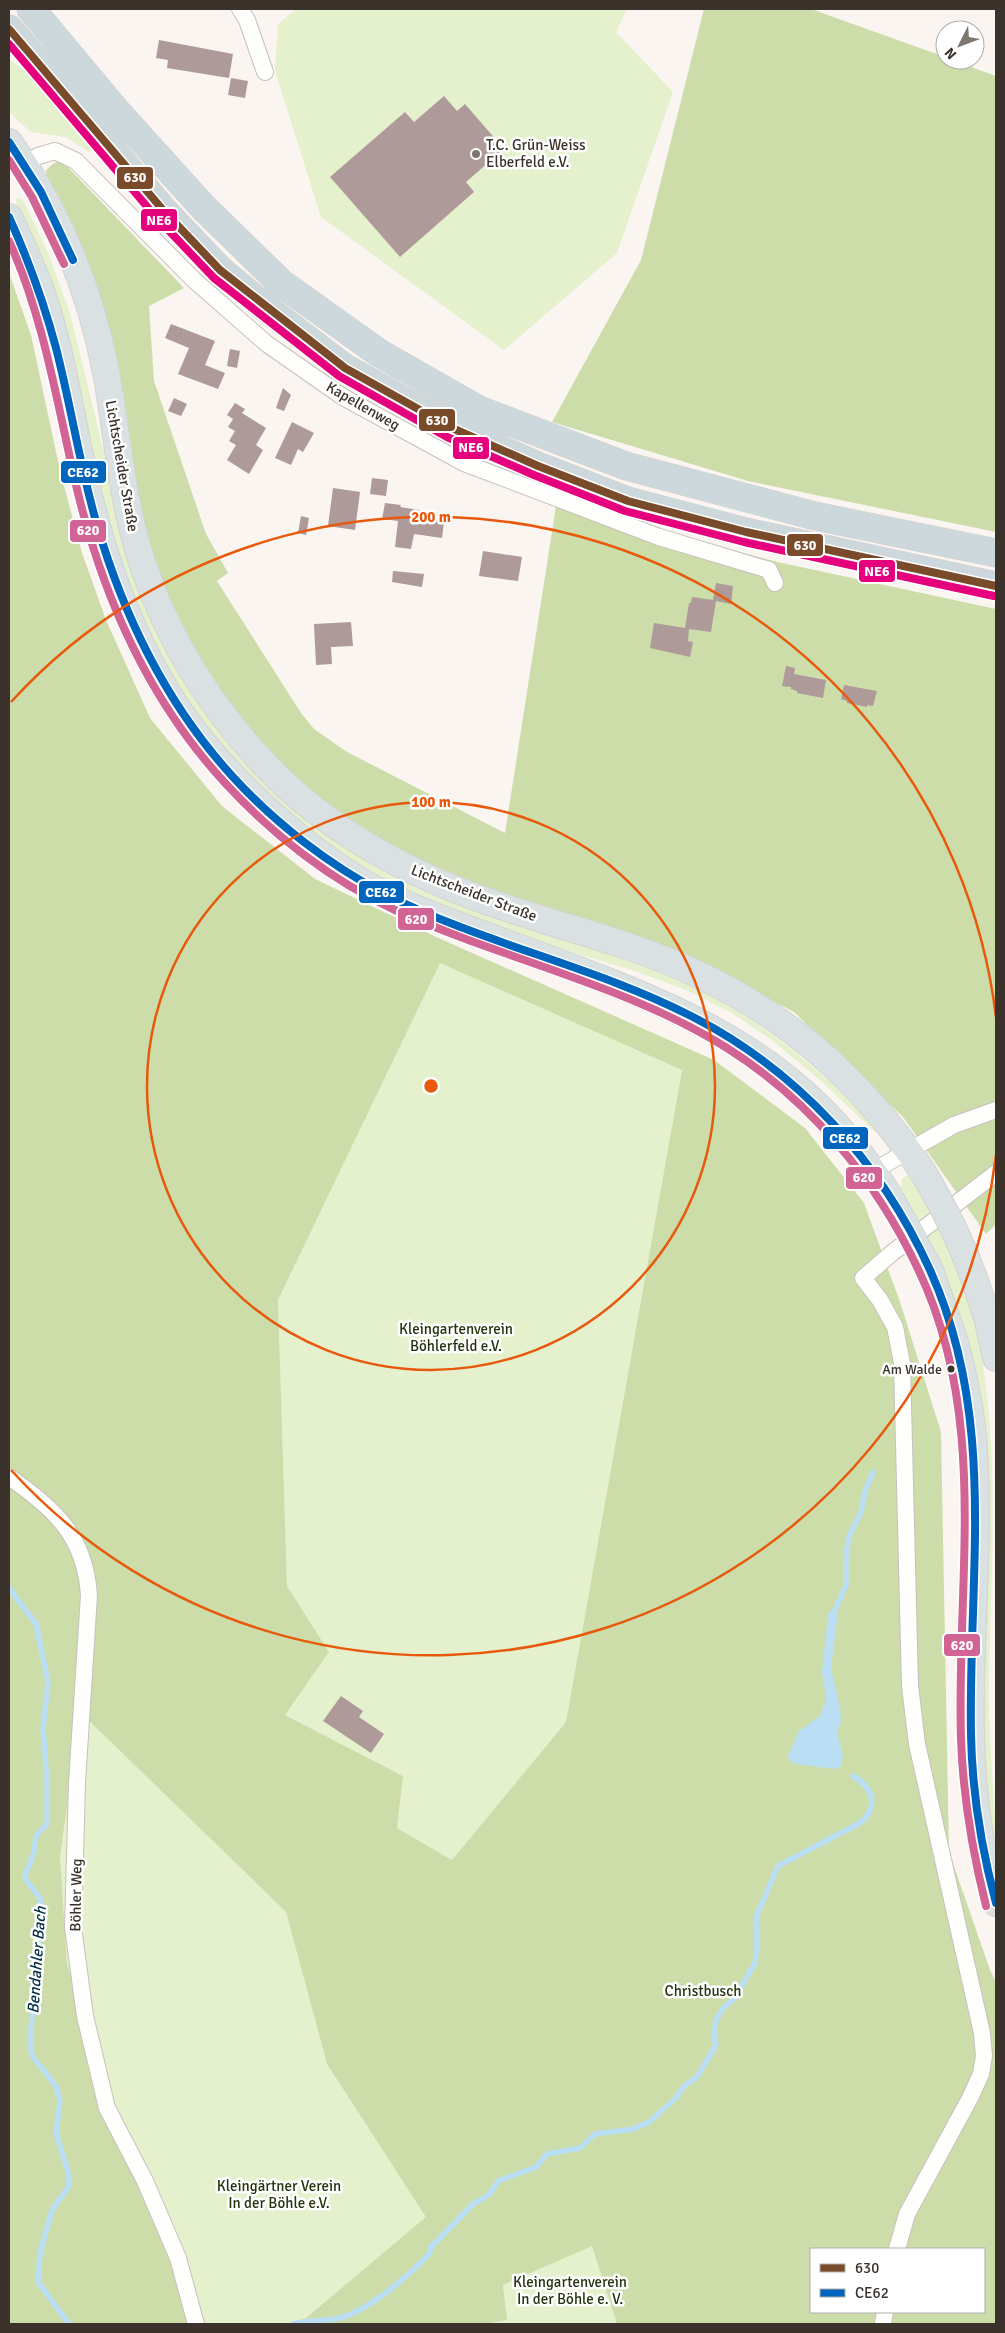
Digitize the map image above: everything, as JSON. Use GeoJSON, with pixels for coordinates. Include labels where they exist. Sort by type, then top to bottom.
{"type":"FeatureCollection","features":[{"type":"Feature","properties":{"kind":"highway"},"geometry":{"type":"LineString","coordinates":[[31,9],[116,112],[203,208],[281,283],[379,353],[479,410],[626,466],[815,516],[996,553]]}},
{"type":"Feature","properties":{"kind":"highway"},"geometry":{"type":"LineString","coordinates":[[9,29],[163,210],[220,270],[266,308],[345,368],[452,428],[538,466],[628,501],[746,532],[996,586]]}},
{"type":"Feature","properties":{"kind":"main road","name":"Lichtscheider Straße"},"geometry":{"type":"LineString","coordinates":[[9,142],[17,168],[61,230],[85,292],[105,368],[127,503],[144,568],[184,658],[221,714],[244,742],[294,793],[330,822],[386,858],[455,890],[633,948],[683,967],[761,1008],[794,1030],[838,1069],[879,1111],[916,1161],[950,1216],[976,1279],[988,1320],[996,1358]]}},
{"type":"Feature","properties":{"kind":"main road"},"geometry":{"type":"LineString","coordinates":[[9,217],[40,288],[53,333],[87,489],[108,562],[127,613],[149,658],[173,700],[208,749],[238,782],[293,833],[360,881],[435,916],[651,998],[697,1020],[736,1042],[793,1083],[819,1107],[873,1171],[888,1194],[930,1270],[955,1342],[969,1405],[976,1475],[970,1686],[971,1756],[979,1830],[996,1903]]}},
{"type":"Feature","properties":{"kind":"street"},"geometry":{"type":"LineString","coordinates":[[240,9],[247,20],[265,72]]}},
{"type":"Feature","properties":{"kind":"street","name":"Kapellenweg"},"geometry":{"type":"LineString","coordinates":[[17,168],[38,156],[55,151],[76,161],[194,280],[267,344],[343,397],[464,463],[659,537],[769,570],[775,582]]}},
{"type":"Feature","properties":{"kind":"street"},"geometry":{"type":"LineString","coordinates":[[873,1171],[916,1161],[954,1125],[996,1110]]}},
{"type":"Feature","properties":{"kind":"street"},"geometry":{"type":"LineString","coordinates":[[897,2248],[907,2214],[970,2098],[981,2074],[984,2056],[982,2033],[916,1744],[910,1686],[902,1363],[895,1327],[880,1300],[863,1278],[892,1252],[996,1173]]}},
{"type":"Feature","properties":{"kind":"street","name":"Böhler Weg"},"geometry":{"type":"LineString","coordinates":[[9,1477],[57,1514],[70,1530],[87,1574],[88,1595],[77,1784],[73,1927],[85,2016],[107,2108],[145,2181],[178,2258],[196,2324]]}},
{"type":"Feature","properties":{"kind":"green space","name":"T.C. Grün-Weiss Elberfeld e.V."},"geometry":{"type":"Polygon","coordinates":[[[296,9],[627,9],[616,32],[673,92],[617,253],[504,350],[321,217],[275,71],[278,24],[296,9]]]}},
{"type":"Feature","properties":{"kind":"green space"},"geometry":{"type":"Polygon","coordinates":[[[704,9],[811,9],[935,53],[935,70],[980,70],[996,76],[996,532],[748,481],[552,422],[641,260],[704,9]]]}},
{"type":"Feature","properties":{"kind":"green space"},"geometry":{"type":"Polygon","coordinates":[[[9,59],[39,81],[95,146],[89,152],[66,137],[31,132],[15,118],[9,110],[9,59]]]}},
{"type":"Feature","properties":{"kind":"green space"},"geometry":{"type":"Polygon","coordinates":[[[62,161],[184,288],[149,306],[154,381],[206,534],[228,573],[217,581],[301,713],[314,729],[347,752],[505,833],[556,506],[782,563],[996,609],[996,1224],[986,1234],[903,1117],[794,1012],[704,965],[540,911],[393,849],[341,816],[295,780],[248,731],[214,684],[177,619],[155,566],[47,180],[46,170],[54,163],[62,161]]]}},
{"type":"Feature","properties":{"kind":"green space"},"geometry":{"type":"Polygon","coordinates":[[[17,198],[23,200],[48,253],[70,313],[106,461],[223,736],[255,771],[289,801],[357,855],[397,878],[469,909],[663,974],[717,1000],[791,1048],[835,1087],[877,1129],[875,1132],[821,1081],[773,1041],[732,1013],[686,990],[632,970],[543,944],[406,891],[360,866],[312,833],[240,769],[202,724],[174,682],[147,628],[120,562],[16,201],[17,198]]]}},
{"type":"Feature","properties":{"kind":"green space","name":"Christbusch"},"geometry":{"type":"Polygon","coordinates":[[[9,273],[31,335],[61,475],[82,553],[106,620],[150,718],[222,806],[315,879],[434,936],[714,1060],[805,1128],[864,1203],[900,1302],[941,1432],[949,1852],[990,1970],[996,1982],[996,2324],[617,2324],[592,2246],[503,2285],[507,2320],[486,2324],[286,2324],[306,2318],[426,2217],[327,2064],[286,1912],[80,1712],[60,1857],[67,1964],[115,2108],[187,2263],[205,2324],[9,2324],[9,273]],[[440,963],[278,1300],[287,1586],[329,1652],[285,1715],[403,1776],[397,1828],[452,1860],[566,1722],[682,1070],[440,963]]]}},
{"type":"Feature","properties":{"kind":"green space","name":"Kleingartenverein Böhlerfeld e.V."},"geometry":{"type":"Polygon","coordinates":[[[440,962],[682,1069],[566,1722],[452,1860],[397,1828],[403,1776],[285,1715],[329,1652],[287,1586],[278,1300],[440,962]]]}},
{"type":"Feature","properties":{"kind":"green space"},"geometry":{"type":"Polygon","coordinates":[[[908,1174],[916,1180],[962,1275],[976,1325],[985,1376],[990,1427],[992,1479],[993,1530],[989,1707],[996,1856],[987,1805],[984,1752],[983,1683],[989,1483],[982,1411],[930,1244],[901,1189],[902,1179],[908,1174]]]}},
{"type":"Feature","properties":{"kind":"green space","name":"Kleingärtner Verein In der Böhle e.V."},"geometry":{"type":"Polygon","coordinates":[[[80,1712],[286,1912],[327,2064],[427,2217],[306,2318],[286,2324],[205,2324],[187,2263],[115,2108],[67,1964],[60,1857],[80,1712]]]}},
{"type":"Feature","properties":{"kind":"green space","name":"Kleingartenverein In der Böhle e. V."},"geometry":{"type":"Polygon","coordinates":[[[592,2245],[617,2324],[486,2324],[506,2320],[503,2285],[592,2245]]]}},
{"type":"Feature","properties":{"kind":"water"},"geometry":{"type":"Polygon","coordinates":[[[838,1611],[831,1668],[840,1708],[841,1721],[837,1733],[843,1755],[841,1766],[834,1769],[796,1764],[791,1762],[788,1756],[799,1731],[820,1716],[826,1699],[822,1672],[827,1612],[838,1611]]]}},
{"type":"Feature","properties":{"kind":"building"},"geometry":{"type":"Polygon","coordinates":[[[159,40],[233,54],[229,78],[167,68],[168,60],[156,58],[159,40]]]}},
{"type":"Feature","properties":{"kind":"building"},"geometry":{"type":"Polygon","coordinates":[[[231,78],[248,81],[245,98],[228,95],[231,78]]]}},
{"type":"Feature","properties":{"kind":"building"},"geometry":{"type":"Polygon","coordinates":[[[444,96],[457,111],[465,104],[504,149],[466,182],[474,192],[400,257],[330,177],[405,112],[414,122],[444,96]]]}},
{"type":"Feature","properties":{"kind":"building"},"geometry":{"type":"Polygon","coordinates":[[[171,324],[215,341],[205,365],[225,373],[218,389],[178,374],[189,348],[165,338],[171,324]]]}},
{"type":"Feature","properties":{"kind":"building"},"geometry":{"type":"Polygon","coordinates":[[[230,349],[240,351],[237,368],[227,366],[230,349]]]}},
{"type":"Feature","properties":{"kind":"building"},"geometry":{"type":"Polygon","coordinates":[[[283,388],[291,395],[284,411],[276,408],[283,388]]]}},
{"type":"Feature","properties":{"kind":"building"},"geometry":{"type":"Polygon","coordinates":[[[174,398],[187,404],[181,416],[168,411],[174,398]]]}},
{"type":"Feature","properties":{"kind":"building"},"geometry":{"type":"Polygon","coordinates":[[[235,403],[245,409],[242,413],[266,428],[256,445],[263,450],[249,474],[227,460],[236,445],[229,441],[235,431],[228,427],[233,419],[227,415],[235,403]]]}},
{"type":"Feature","properties":{"kind":"building"},"geometry":{"type":"Polygon","coordinates":[[[292,422],[314,433],[303,452],[298,449],[291,465],[275,458],[292,422]]]}},
{"type":"Feature","properties":{"kind":"building"},"geometry":{"type":"Polygon","coordinates":[[[372,478],[388,480],[386,496],[370,494],[372,478]]]}},
{"type":"Feature","properties":{"kind":"building"},"geometry":{"type":"Polygon","coordinates":[[[333,488],[360,492],[355,530],[328,526],[333,488]]]}},
{"type":"Feature","properties":{"kind":"building"},"geometry":{"type":"Polygon","coordinates":[[[385,503],[445,514],[442,538],[414,534],[411,549],[395,547],[398,521],[382,519],[385,503]]]}},
{"type":"Feature","properties":{"kind":"building"},"geometry":{"type":"Polygon","coordinates":[[[301,516],[309,518],[306,535],[298,533],[301,516]]]}},
{"type":"Feature","properties":{"kind":"building"},"geometry":{"type":"Polygon","coordinates":[[[483,551],[522,557],[518,581],[479,576],[483,551]]]}},
{"type":"Feature","properties":{"kind":"building"},"geometry":{"type":"Polygon","coordinates":[[[393,571],[424,574],[422,587],[392,582],[393,571]]]}},
{"type":"Feature","properties":{"kind":"building"},"geometry":{"type":"Polygon","coordinates":[[[716,583],[733,586],[731,604],[716,601],[711,632],[689,629],[688,641],[693,642],[690,657],[650,648],[654,623],[685,628],[689,603],[691,603],[692,597],[713,600],[716,583]]]}},
{"type":"Feature","properties":{"kind":"building"},"geometry":{"type":"Polygon","coordinates":[[[351,622],[353,646],[331,647],[332,664],[316,665],[314,624],[351,622]]]}},
{"type":"Feature","properties":{"kind":"building"},"geometry":{"type":"Polygon","coordinates":[[[786,666],[795,668],[794,674],[826,680],[823,698],[797,693],[791,687],[782,686],[786,666]]]}},
{"type":"Feature","properties":{"kind":"building"},"geometry":{"type":"Polygon","coordinates":[[[844,685],[877,691],[873,706],[867,705],[867,707],[847,703],[847,701],[841,699],[844,685]]]}},
{"type":"Feature","properties":{"kind":"building"},"geometry":{"type":"Polygon","coordinates":[[[341,1696],[363,1711],[359,1717],[384,1734],[371,1753],[323,1721],[341,1696]]]}},
{"type":"Feature","properties":{"kind":"waterway"},"geometry":{"type":"LineString","coordinates":[[835,1610],[846,1585],[846,1555],[849,1536],[861,1512],[865,1491],[873,1472]]}},
{"type":"Feature","properties":{"kind":"waterway","name":"Bendahler Bach"},"geometry":{"type":"LineString","coordinates":[[9,1588],[36,1624],[48,1682],[43,1729],[47,1782],[47,1824],[36,1836],[34,1853],[25,1875],[26,1880],[40,1898],[41,1908],[30,2042],[32,2056],[56,2086],[60,2101],[56,2133],[68,2172],[69,2186],[52,2210],[40,2253],[38,2282],[69,2324]]}},
{"type":"Feature","properties":{"kind":"waterway"},"geometry":{"type":"LineString","coordinates":[[293,2324],[335,2319],[360,2310],[386,2293],[410,2273],[430,2253],[430,2248],[473,2204],[490,2194],[498,2181],[536,2167],[547,2154],[580,2148],[595,2134],[633,2129],[649,2122],[675,2099],[684,2086],[697,2077],[716,2045],[714,2036],[716,2020],[724,2007],[734,1999],[755,1963],[757,1944],[756,1917],[778,1866],[858,1824],[869,1812],[872,1805],[870,1793],[866,1786],[853,1776]]}},
{"type":"Feature","properties":{"kind":"transit line","name":"630"},"geometry":{"type":"LineString","coordinates":[[9,29],[163,210],[220,270],[345,368],[452,428],[538,466],[628,501],[746,532],[996,586]]}},
{"type":"Feature","properties":{"kind":"transit line","name":"NE6"},"geometry":{"type":"LineString","coordinates":[[9,44],[155,216],[214,278],[339,376],[447,437],[534,475],[625,511],[744,542],[994,596]]}},
{"type":"Feature","properties":{"kind":"transit line","name":"CE62"},"geometry":{"type":"LineString","coordinates":[[9,142],[41,192],[73,260]]}},
{"type":"Feature","properties":{"kind":"transit line","name":"620"},"geometry":{"type":"LineString","coordinates":[[9,160],[32,197],[64,264]]}},
{"type":"Feature","properties":{"kind":"transit line","name":"CE62"},"geometry":{"type":"LineString","coordinates":[[9,217],[35,281],[51,331],[91,503],[120,593],[151,659],[188,721],[233,777],[285,827],[323,856],[364,883],[422,912],[617,983],[655,999],[693,1017],[731,1039],[767,1064],[801,1092],[832,1123],[887,1192],[910,1230],[930,1270],[951,1327],[965,1384],[972,1441],[975,1499],[971,1675],[973,1777],[978,1819],[996,1903]]}},
{"type":"Feature","properties":{"kind":"transit line","name":"620"},"geometry":{"type":"LineString","coordinates":[[9,241],[32,300],[41,330],[76,485],[87,526],[115,606],[132,645],[174,718],[226,784],[263,821],[304,855],[326,871],[372,898],[436,928],[606,989],[647,1006],[727,1048],[758,1069],[786,1092],[838,1145],[882,1204],[901,1236],[918,1269],[940,1326],[954,1383],[962,1442],[965,1501],[961,1679],[962,1760],[969,1823],[986,1906]]}},
{"type":"Feature","properties":{"kind":"place","name":"T.C. Grün-Weiss Elberfeld e.V."},"geometry":{"type":"Point","coordinates":[476,154]}},
{"type":"Feature","properties":{"kind":"place","name":"Am Walde"},"geometry":{"type":"Point","coordinates":[951,1369]}}]}
